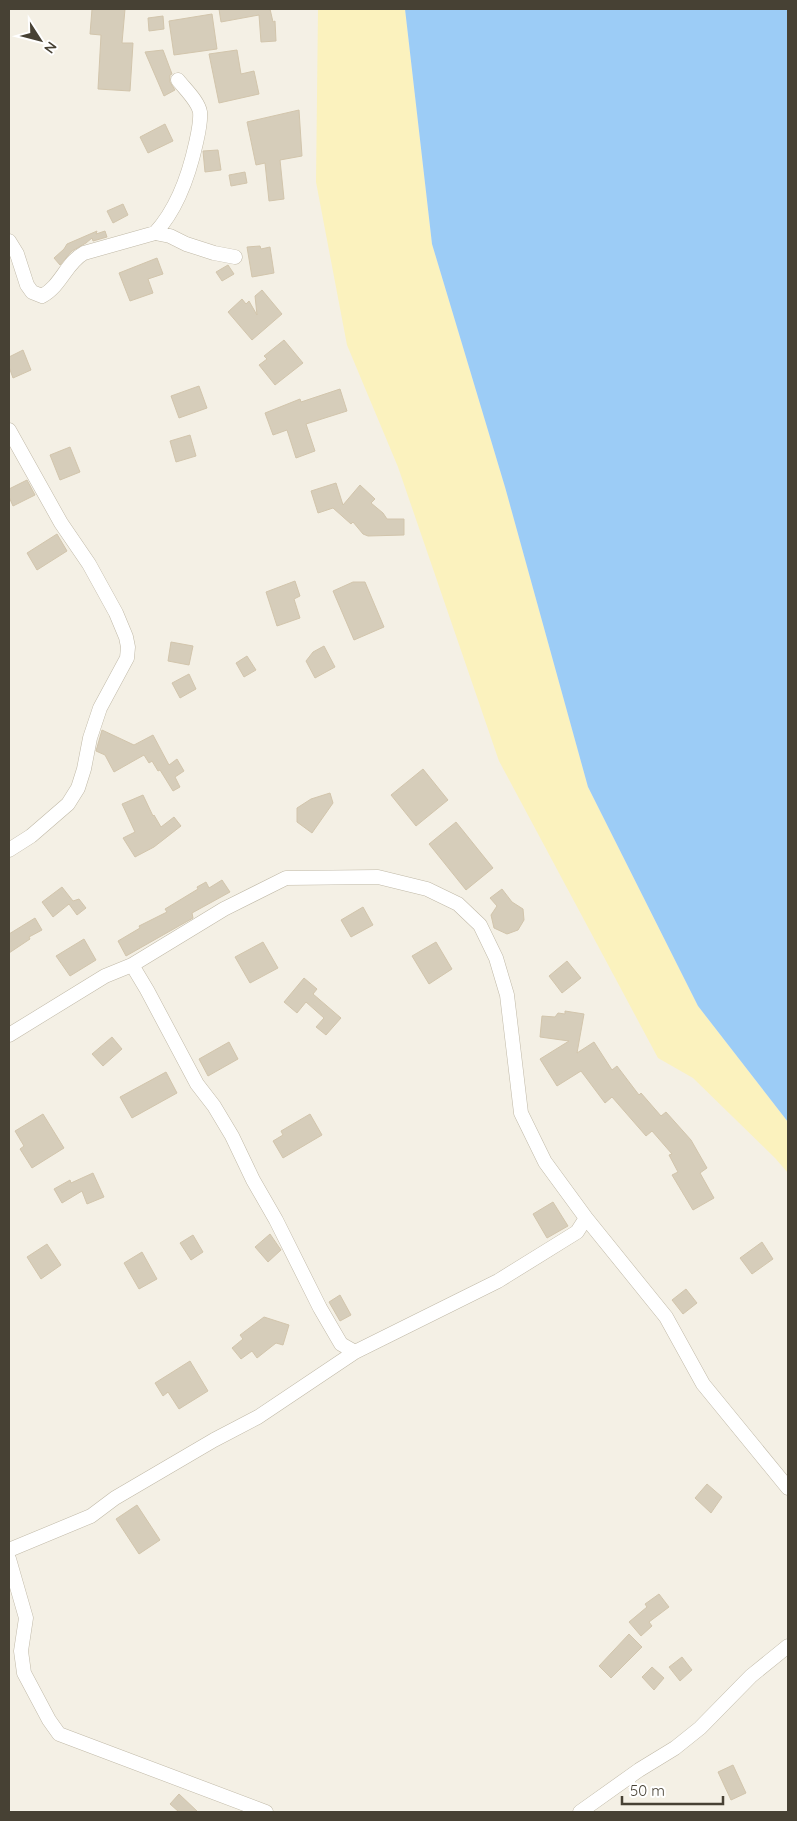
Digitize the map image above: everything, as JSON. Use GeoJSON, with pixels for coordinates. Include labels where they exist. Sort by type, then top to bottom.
{"type":"FeatureCollection","features":[{"type":"Feature","properties":{"kind":"street"},"geometry":{"type":"LineString","coordinates":[[155,233],[164,223],[183,187],[199,130],[200,112],[178,80]]}},
{"type":"Feature","properties":{"kind":"street"},"geometry":{"type":"LineString","coordinates":[[9,241],[18,254],[27,285],[32,292],[42,296],[51,291],[75,258],[84,252],[155,233],[170,236],[214,254],[235,257]]}},
{"type":"Feature","properties":{"kind":"street"},"geometry":{"type":"LineString","coordinates":[[9,430],[61,523],[94,572],[116,613],[128,647],[127,658],[100,708],[90,738],[78,788],[68,804],[31,836],[9,850]]}},
{"type":"Feature","properties":{"kind":"street"},"geometry":{"type":"LineString","coordinates":[[9,1034],[105,976],[132,965],[224,909],[286,878],[378,877],[428,889],[458,904],[480,925],[496,958],[507,995],[522,1113],[546,1162],[586,1218],[666,1317],[703,1384],[788,1488]]}},
{"type":"Feature","properties":{"kind":"street"},"geometry":{"type":"LineString","coordinates":[[132,965],[148,990],[197,1084],[214,1106],[232,1136],[320,1308],[341,1344],[355,1352]]}},
{"type":"Feature","properties":{"kind":"street"},"geometry":{"type":"LineString","coordinates":[[9,1550],[91,1516],[115,1498],[214,1440],[258,1417],[355,1352],[498,1281],[577,1232],[586,1218]]}},
{"type":"Feature","properties":{"kind":"street"},"geometry":{"type":"LineString","coordinates":[[9,1558],[26,1618],[21,1651],[24,1673],[49,1720],[59,1734],[266,1812]]}},
{"type":"Feature","properties":{"kind":"street"},"geometry":{"type":"LineString","coordinates":[[580,1812],[639,1770],[675,1748],[700,1728],[751,1676],[788,1646]]}},
{"type":"Feature","properties":{"kind":"sand"},"geometry":{"type":"Polygon","coordinates":[[[318,9],[405,9],[432,244],[505,487],[588,787],[698,1006],[788,1122],[788,1173],[693,1078],[658,1058],[499,761],[398,467],[347,345],[316,182],[318,9]]]}},
{"type":"Feature","properties":{"kind":"water"},"geometry":{"type":"Polygon","coordinates":[[[405,9],[788,9],[788,1122],[698,1006],[588,787],[505,487],[432,244],[405,9]]]}},
{"type":"Feature","properties":{"kind":"building"},"geometry":{"type":"Polygon","coordinates":[[[92,9],[125,9],[122,43],[133,43],[130,91],[98,89],[101,35],[90,34],[92,9]]]}},
{"type":"Feature","properties":{"kind":"building"},"geometry":{"type":"Polygon","coordinates":[[[219,9],[270,9],[273,22],[275,21],[276,41],[261,42],[259,15],[221,22],[219,9]]]}},
{"type":"Feature","properties":{"kind":"building"},"geometry":{"type":"Polygon","coordinates":[[[212,14],[217,49],[174,55],[169,21],[212,14]]]}},
{"type":"Feature","properties":{"kind":"building"},"geometry":{"type":"Polygon","coordinates":[[[163,16],[164,29],[149,31],[148,18],[163,16]]]}},
{"type":"Feature","properties":{"kind":"building"},"geometry":{"type":"Polygon","coordinates":[[[163,50],[172,74],[170,75],[170,82],[175,90],[164,96],[145,52],[163,50]]]}},
{"type":"Feature","properties":{"kind":"building"},"geometry":{"type":"Polygon","coordinates":[[[237,50],[241,74],[254,71],[259,94],[219,103],[209,54],[237,50]]]}},
{"type":"Feature","properties":{"kind":"building"},"geometry":{"type":"Polygon","coordinates":[[[299,110],[302,156],[280,160],[284,199],[269,201],[265,163],[256,165],[247,122],[299,110]]]}},
{"type":"Feature","properties":{"kind":"building"},"geometry":{"type":"Polygon","coordinates":[[[165,124],[173,141],[148,153],[140,137],[165,124]]]}},
{"type":"Feature","properties":{"kind":"building"},"geometry":{"type":"Polygon","coordinates":[[[218,150],[221,170],[205,172],[203,151],[218,150]]]}},
{"type":"Feature","properties":{"kind":"building"},"geometry":{"type":"Polygon","coordinates":[[[245,172],[247,183],[231,186],[229,175],[245,172]]]}},
{"type":"Feature","properties":{"kind":"building"},"geometry":{"type":"Polygon","coordinates":[[[123,204],[128,215],[113,223],[107,211],[123,204]]]}},
{"type":"Feature","properties":{"kind":"building"},"geometry":{"type":"Polygon","coordinates":[[[97,231],[96,234],[105,231],[107,237],[93,241],[92,238],[72,251],[60,265],[54,258],[67,244],[97,231]]]}},
{"type":"Feature","properties":{"kind":"building"},"geometry":{"type":"Polygon","coordinates":[[[260,246],[261,249],[270,247],[274,273],[252,277],[247,247],[260,246]]]}},
{"type":"Feature","properties":{"kind":"building"},"geometry":{"type":"Polygon","coordinates":[[[157,258],[163,274],[148,279],[153,293],[130,301],[119,273],[157,258]]]}},
{"type":"Feature","properties":{"kind":"building"},"geometry":{"type":"Polygon","coordinates":[[[228,265],[234,274],[222,281],[216,272],[228,265]]]}},
{"type":"Feature","properties":{"kind":"building"},"geometry":{"type":"Polygon","coordinates":[[[262,290],[282,314],[252,340],[228,312],[242,299],[246,304],[249,301],[257,315],[255,296],[262,290]]]}},
{"type":"Feature","properties":{"kind":"building"},"geometry":{"type":"Polygon","coordinates":[[[284,340],[303,363],[275,385],[259,365],[267,359],[264,356],[284,340]]]}},
{"type":"Feature","properties":{"kind":"building"},"geometry":{"type":"Polygon","coordinates":[[[23,350],[31,370],[13,378],[9,367],[9,357],[23,350]]]}},
{"type":"Feature","properties":{"kind":"building"},"geometry":{"type":"Polygon","coordinates":[[[199,386],[207,408],[179,418],[171,396],[199,386]]]}},
{"type":"Feature","properties":{"kind":"building"},"geometry":{"type":"Polygon","coordinates":[[[340,389],[347,411],[306,424],[315,451],[296,458],[287,430],[273,435],[265,413],[300,399],[301,402],[340,389]]]}},
{"type":"Feature","properties":{"kind":"building"},"geometry":{"type":"Polygon","coordinates":[[[190,435],[196,456],[176,462],[170,441],[190,435]]]}},
{"type":"Feature","properties":{"kind":"building"},"geometry":{"type":"Polygon","coordinates":[[[70,447],[80,472],[60,480],[50,455],[70,447]]]}},
{"type":"Feature","properties":{"kind":"building"},"geometry":{"type":"Polygon","coordinates":[[[27,480],[35,495],[13,506],[9,497],[9,489],[27,480]]]}},
{"type":"Feature","properties":{"kind":"building"},"geometry":{"type":"Polygon","coordinates":[[[336,483],[343,505],[360,485],[375,499],[371,503],[387,519],[404,519],[404,535],[368,536],[363,534],[353,522],[351,524],[333,508],[318,513],[311,491],[336,483]]]}},
{"type":"Feature","properties":{"kind":"building"},"geometry":{"type":"Polygon","coordinates":[[[57,534],[67,551],[37,570],[27,553],[57,534]]]}},
{"type":"Feature","properties":{"kind":"building"},"geometry":{"type":"Polygon","coordinates":[[[295,581],[300,596],[294,599],[300,618],[277,626],[266,592],[295,581]]]}},
{"type":"Feature","properties":{"kind":"building"},"geometry":{"type":"Polygon","coordinates":[[[353,582],[365,582],[384,627],[354,640],[333,591],[353,582]]]}},
{"type":"Feature","properties":{"kind":"building"},"geometry":{"type":"Polygon","coordinates":[[[171,642],[193,646],[189,665],[168,661],[171,642]]]}},
{"type":"Feature","properties":{"kind":"building"},"geometry":{"type":"Polygon","coordinates":[[[324,646],[335,667],[315,678],[306,661],[313,652],[324,646]]]}},
{"type":"Feature","properties":{"kind":"building"},"geometry":{"type":"Polygon","coordinates":[[[247,656],[256,670],[244,677],[236,663],[247,656]]]}},
{"type":"Feature","properties":{"kind":"building"},"geometry":{"type":"Polygon","coordinates":[[[189,674],[196,689],[180,698],[172,683],[189,674]]]}},
{"type":"Feature","properties":{"kind":"building"},"geometry":{"type":"Polygon","coordinates":[[[102,730],[134,745],[153,735],[169,765],[177,759],[184,771],[175,777],[180,787],[173,791],[160,770],[158,771],[152,761],[149,763],[144,755],[114,772],[105,755],[96,751],[102,730]]]}},
{"type":"Feature","properties":{"kind":"building"},"geometry":{"type":"Polygon","coordinates":[[[423,769],[448,800],[416,826],[391,795],[423,769]]]}},
{"type":"Feature","properties":{"kind":"building"},"geometry":{"type":"Polygon","coordinates":[[[330,793],[333,803],[312,833],[297,822],[297,808],[311,799],[330,793]]]}},
{"type":"Feature","properties":{"kind":"building"},"geometry":{"type":"Polygon","coordinates":[[[143,795],[153,816],[161,827],[174,817],[181,826],[154,847],[135,857],[123,838],[135,832],[122,804],[143,795]]]}},
{"type":"Feature","properties":{"kind":"building"},"geometry":{"type":"Polygon","coordinates":[[[456,822],[493,868],[466,890],[429,844],[456,822]]]}},
{"type":"Feature","properties":{"kind":"building"},"geometry":{"type":"Polygon","coordinates":[[[222,880],[230,892],[192,913],[193,918],[126,956],[118,941],[140,928],[139,926],[167,912],[165,909],[198,889],[197,887],[206,882],[209,888],[222,880]]]}},
{"type":"Feature","properties":{"kind":"building"},"geometry":{"type":"Polygon","coordinates":[[[62,887],[73,901],[79,899],[86,908],[77,915],[69,904],[53,917],[42,902],[62,887]]]}},
{"type":"Feature","properties":{"kind":"building"},"geometry":{"type":"Polygon","coordinates":[[[502,889],[512,902],[523,909],[524,920],[518,930],[507,934],[494,928],[491,915],[497,906],[490,898],[502,889]]]}},
{"type":"Feature","properties":{"kind":"building"},"geometry":{"type":"Polygon","coordinates":[[[363,907],[373,925],[351,937],[341,920],[363,907]]]}},
{"type":"Feature","properties":{"kind":"building"},"geometry":{"type":"Polygon","coordinates":[[[35,918],[42,930],[29,937],[30,939],[9,953],[9,934],[35,918]]]}},
{"type":"Feature","properties":{"kind":"building"},"geometry":{"type":"Polygon","coordinates":[[[84,939],[96,960],[70,976],[56,956],[84,939]]]}},
{"type":"Feature","properties":{"kind":"building"},"geometry":{"type":"Polygon","coordinates":[[[263,942],[278,968],[250,983],[235,957],[263,942]]]}},
{"type":"Feature","properties":{"kind":"building"},"geometry":{"type":"Polygon","coordinates":[[[436,942],[452,969],[429,984],[412,956],[436,942]]]}},
{"type":"Feature","properties":{"kind":"building"},"geometry":{"type":"Polygon","coordinates":[[[567,961],[581,978],[562,993],[549,976],[567,961]]]}},
{"type":"Feature","properties":{"kind":"building"},"geometry":{"type":"Polygon","coordinates":[[[304,978],[317,989],[313,994],[341,1018],[326,1035],[316,1027],[324,1018],[306,1002],[297,1013],[284,1002],[304,978]]]}},
{"type":"Feature","properties":{"kind":"building"},"geometry":{"type":"Polygon","coordinates":[[[565,1011],[584,1014],[577,1053],[594,1042],[612,1070],[617,1066],[639,1095],[641,1093],[661,1116],[666,1112],[691,1140],[707,1168],[700,1173],[714,1198],[693,1210],[672,1175],[678,1172],[669,1155],[672,1154],[652,1131],[646,1136],[612,1097],[605,1103],[581,1071],[557,1086],[540,1059],[569,1041],[540,1037],[542,1016],[555,1017],[558,1013],[565,1014],[565,1011]]]}},
{"type":"Feature","properties":{"kind":"building"},"geometry":{"type":"Polygon","coordinates":[[[112,1037],[122,1049],[103,1066],[92,1054],[112,1037]]]}},
{"type":"Feature","properties":{"kind":"building"},"geometry":{"type":"Polygon","coordinates":[[[229,1042],[238,1059],[208,1076],[199,1059],[229,1042]]]}},
{"type":"Feature","properties":{"kind":"building"},"geometry":{"type":"Polygon","coordinates":[[[166,1072],[177,1093],[132,1118],[120,1097],[166,1072]]]}},
{"type":"Feature","properties":{"kind":"building"},"geometry":{"type":"Polygon","coordinates":[[[43,1114],[64,1148],[32,1168],[20,1149],[24,1146],[15,1131],[43,1114]]]}},
{"type":"Feature","properties":{"kind":"building"},"geometry":{"type":"Polygon","coordinates":[[[310,1114],[322,1135],[283,1158],[273,1141],[283,1135],[281,1131],[310,1114]]]}},
{"type":"Feature","properties":{"kind":"building"},"geometry":{"type":"Polygon","coordinates":[[[93,1173],[104,1197],[87,1204],[82,1191],[62,1203],[54,1189],[70,1180],[71,1183],[93,1173]]]}},
{"type":"Feature","properties":{"kind":"building"},"geometry":{"type":"Polygon","coordinates":[[[553,1202],[568,1226],[547,1238],[533,1214],[553,1202]]]}},
{"type":"Feature","properties":{"kind":"building"},"geometry":{"type":"Polygon","coordinates":[[[270,1234],[281,1250],[268,1262],[255,1247],[270,1234]]]}},
{"type":"Feature","properties":{"kind":"building"},"geometry":{"type":"Polygon","coordinates":[[[193,1235],[203,1252],[191,1260],[180,1243],[193,1235]]]}},
{"type":"Feature","properties":{"kind":"building"},"geometry":{"type":"Polygon","coordinates":[[[762,1242],[773,1259],[752,1274],[740,1258],[762,1242]]]}},
{"type":"Feature","properties":{"kind":"building"},"geometry":{"type":"Polygon","coordinates":[[[47,1244],[61,1265],[41,1279],[27,1257],[47,1244]]]}},
{"type":"Feature","properties":{"kind":"building"},"geometry":{"type":"Polygon","coordinates":[[[142,1252],[157,1279],[139,1289],[124,1263],[142,1252]]]}},
{"type":"Feature","properties":{"kind":"building"},"geometry":{"type":"Polygon","coordinates":[[[686,1289],[697,1303],[683,1314],[672,1300],[686,1289]]]}},
{"type":"Feature","properties":{"kind":"building"},"geometry":{"type":"Polygon","coordinates":[[[340,1295],[351,1315],[340,1321],[329,1302],[340,1295]]]}},
{"type":"Feature","properties":{"kind":"building"},"geometry":{"type":"Polygon","coordinates":[[[264,1317],[289,1325],[283,1345],[276,1343],[257,1358],[252,1351],[241,1359],[232,1348],[243,1339],[240,1335],[264,1317]]]}},
{"type":"Feature","properties":{"kind":"building"},"geometry":{"type":"Polygon","coordinates":[[[190,1361],[208,1391],[179,1409],[168,1392],[163,1396],[155,1383],[190,1361]]]}},
{"type":"Feature","properties":{"kind":"building"},"geometry":{"type":"Polygon","coordinates":[[[707,1484],[722,1497],[711,1513],[695,1498],[707,1484]]]}},
{"type":"Feature","properties":{"kind":"building"},"geometry":{"type":"Polygon","coordinates":[[[137,1505],[160,1540],[139,1554],[116,1519],[137,1505]]]}},
{"type":"Feature","properties":{"kind":"building"},"geometry":{"type":"Polygon","coordinates":[[[659,1594],[669,1607],[649,1622],[652,1626],[641,1636],[629,1622],[647,1607],[645,1604],[659,1594]]]}},
{"type":"Feature","properties":{"kind":"building"},"geometry":{"type":"Polygon","coordinates":[[[629,1634],[642,1647],[611,1678],[599,1666],[629,1634]]]}},
{"type":"Feature","properties":{"kind":"building"},"geometry":{"type":"Polygon","coordinates":[[[682,1657],[692,1670],[680,1681],[669,1667],[682,1657]]]}},
{"type":"Feature","properties":{"kind":"building"},"geometry":{"type":"Polygon","coordinates":[[[652,1667],[664,1678],[654,1690],[642,1677],[652,1667]]]}},
{"type":"Feature","properties":{"kind":"building"},"geometry":{"type":"Polygon","coordinates":[[[733,1765],[746,1793],[731,1800],[718,1772],[733,1765]]]}},
{"type":"Feature","properties":{"kind":"building"},"geometry":{"type":"Polygon","coordinates":[[[179,1794],[198,1812],[179,1812],[170,1804],[179,1794]]]}}]}
